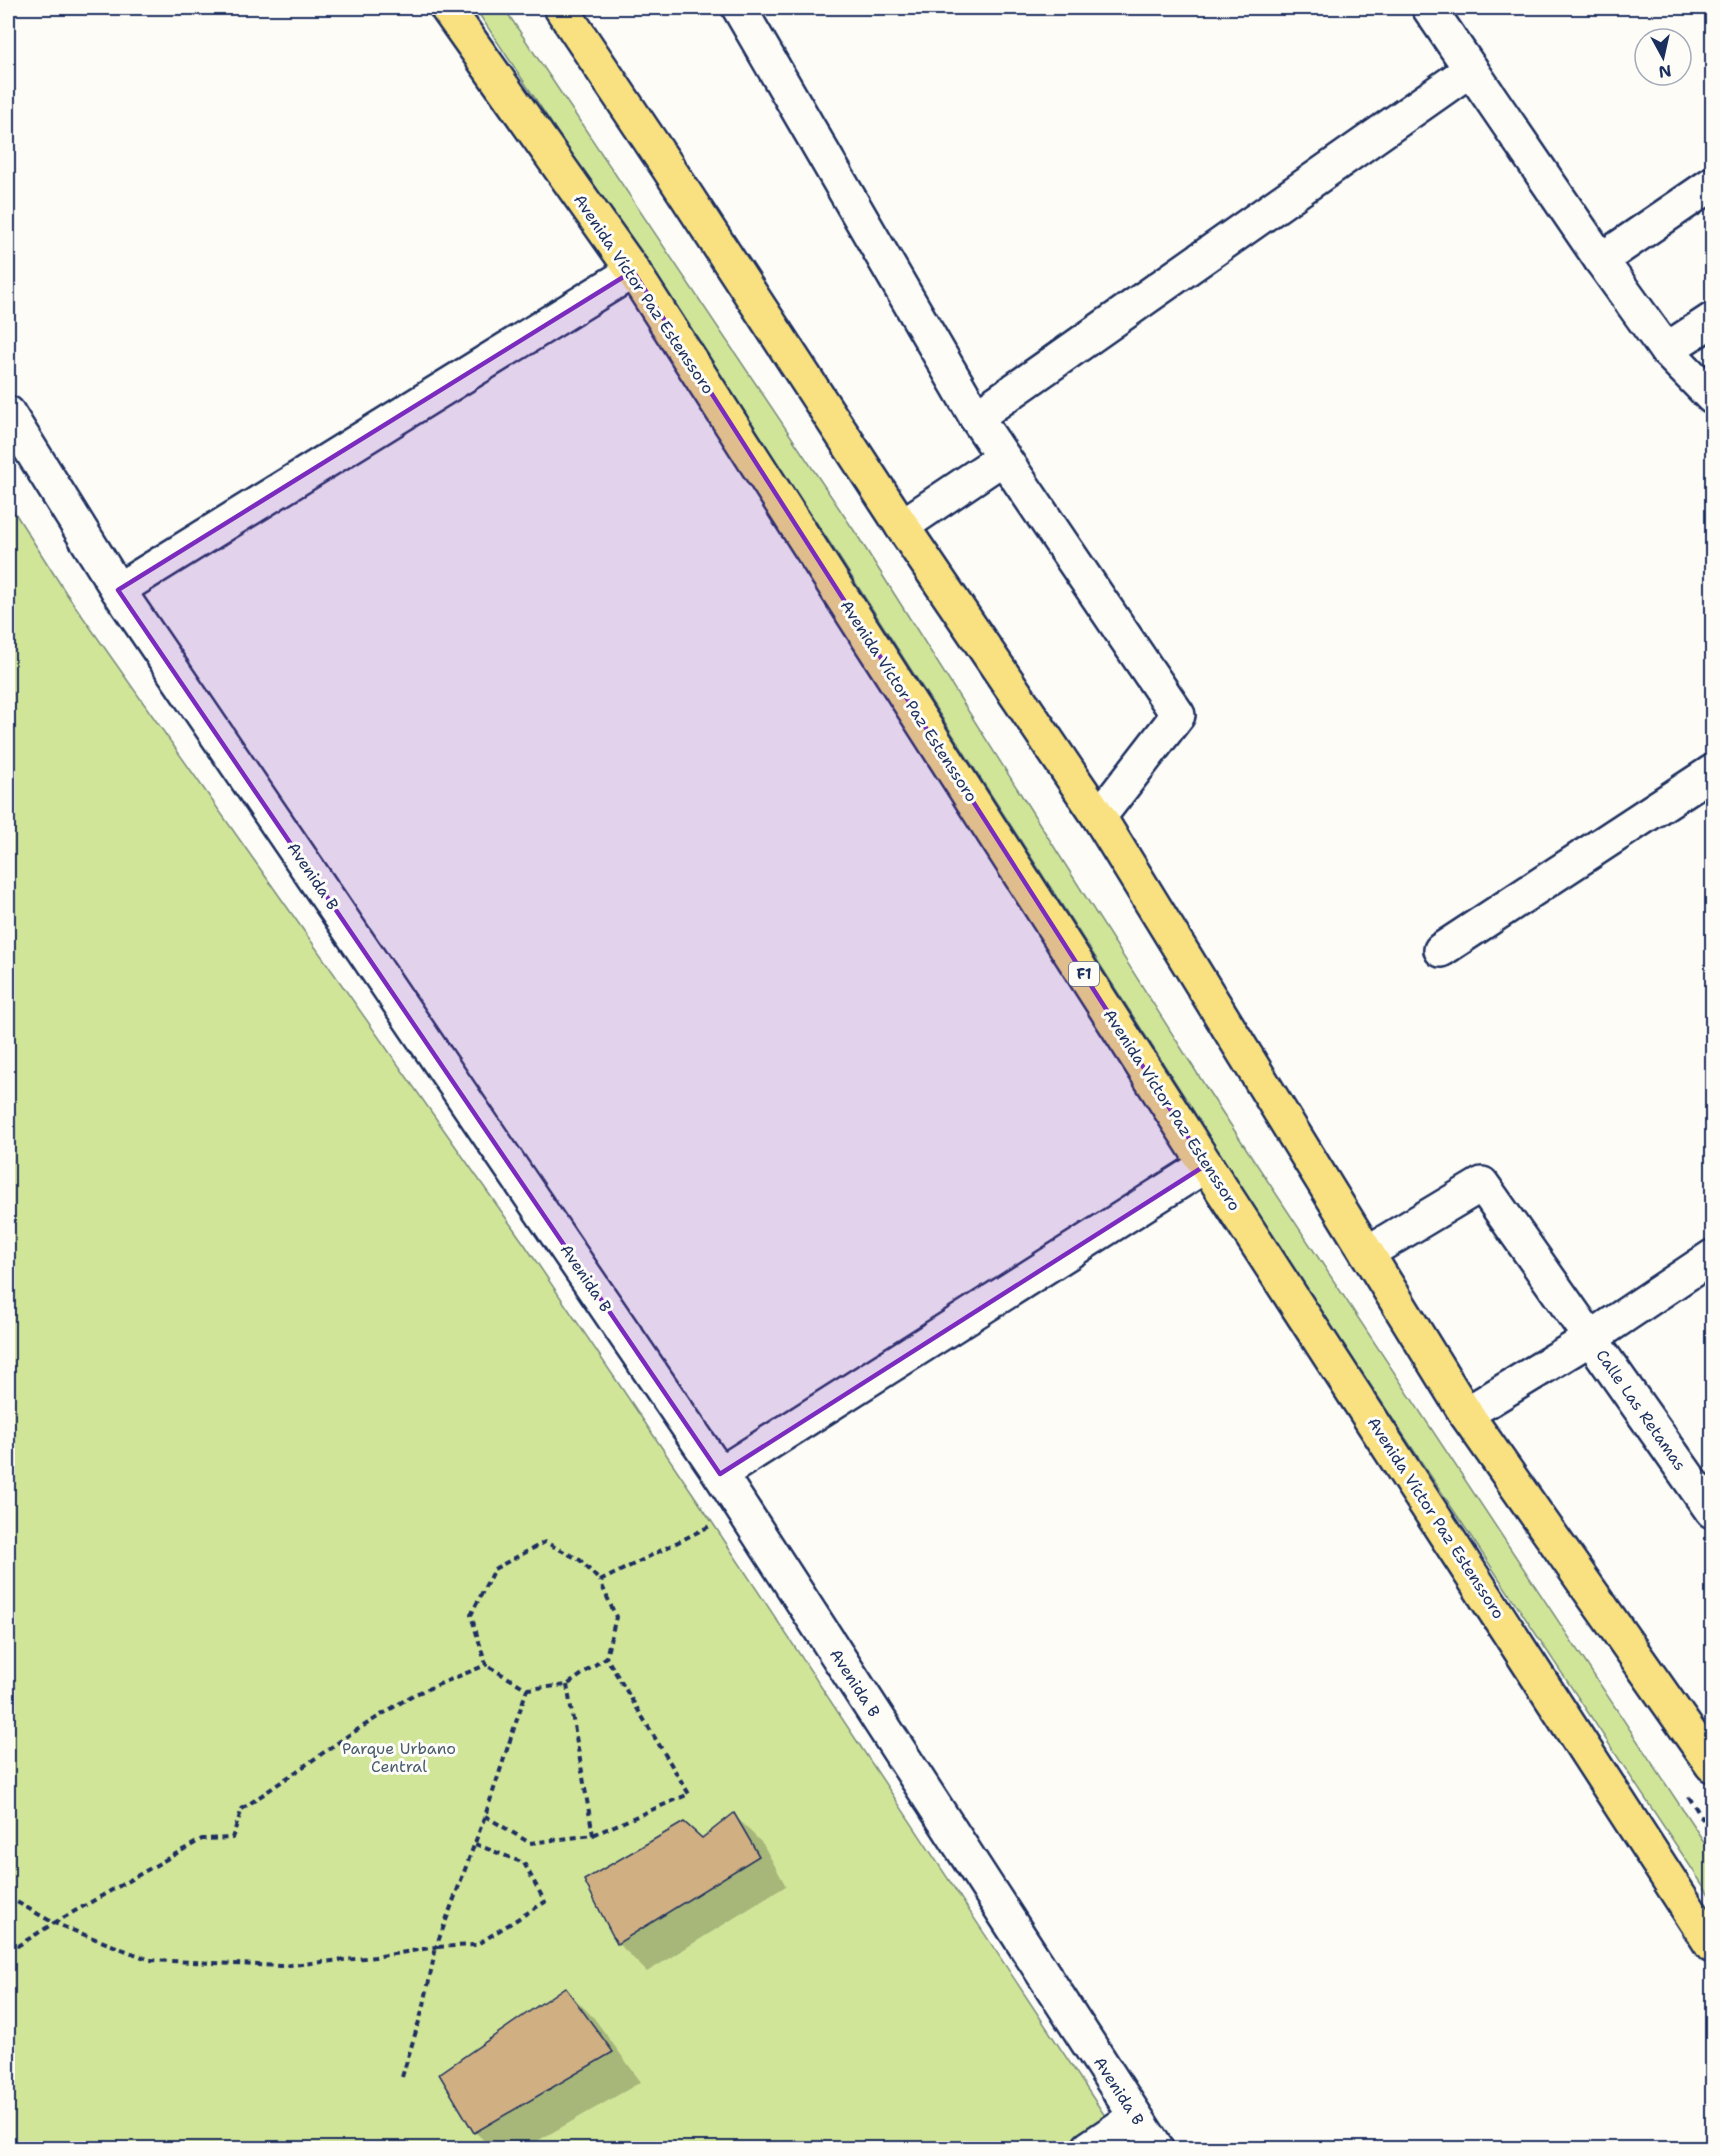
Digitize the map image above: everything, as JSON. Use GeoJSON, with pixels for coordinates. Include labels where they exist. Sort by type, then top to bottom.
{"type":"FeatureCollection","features":[{"type":"Feature","properties":{"kind":"highway","name":"Avenida Víctor Paz Estenssoro"},"geometry":{"type":"LineString","coordinates":[[447,8],[633,272],[1206,1165],[1713,1946]]}},
{"type":"Feature","properties":{"kind":"highway"},"geometry":{"type":"LineString","coordinates":[[561,8],[902,526],[1099,817],[1466,1414],[1710,1755]]}},
{"type":"Feature","properties":{"kind":"street"},"geometry":{"type":"LineString","coordinates":[[739,8],[976,417],[1178,715],[1099,817]]}},
{"type":"Feature","properties":{"kind":"street"},"geometry":{"type":"LineString","coordinates":[[1429,8],[1601,260],[1666,350],[1713,397]]}},
{"type":"Feature","properties":{"kind":"street"},"geometry":{"type":"LineString","coordinates":[[976,417],[1471,69]]}},
{"type":"Feature","properties":{"kind":"street"},"geometry":{"type":"LineString","coordinates":[[1601,260],[1713,184]]}},
{"type":"Feature","properties":{"kind":"street"},"geometry":{"type":"LineString","coordinates":[[118,590],[633,272]]}},
{"type":"Feature","properties":{"kind":"street"},"geometry":{"type":"LineString","coordinates":[[1666,350],[1713,320]]}},
{"type":"Feature","properties":{"kind":"street","name":"Avenida B"},"geometry":{"type":"LineString","coordinates":[[8,413],[118,590],[720,1474],[1156,2148]]}},
{"type":"Feature","properties":{"kind":"street"},"geometry":{"type":"LineString","coordinates":[[902,526],[1003,458]]}},
{"type":"Feature","properties":{"kind":"street"},"geometry":{"type":"LineString","coordinates":[[1441,950],[1713,772]]}},
{"type":"Feature","properties":{"kind":"street"},"geometry":{"type":"LineString","coordinates":[[720,1474],[1206,1165]]}},
{"type":"Feature","properties":{"kind":"street","name":"Calle Las Retamas"},"geometry":{"type":"LineString","coordinates":[[1367,1253],[1482,1184],[1713,1511]]}},
{"type":"Feature","properties":{"kind":"street"},"geometry":{"type":"LineString","coordinates":[[1466,1414],[1591,1338],[1713,1257]]}},
{"type":"Feature","properties":{"kind":"street"},"geometry":{"type":"LineString","coordinates":[[1089,2148],[1136,2117]]}},
{"type":"Feature","properties":{"kind":"path"},"geometry":{"type":"LineString","coordinates":[[600,1581],[714,1525]]}},
{"type":"Feature","properties":{"kind":"path"},"geometry":{"type":"LineString","coordinates":[[545,1542],[580,1560],[600,1581],[616,1617],[606,1657],[567,1685],[527,1689],[486,1665],[471,1615],[494,1569],[545,1542]]}},
{"type":"Feature","properties":{"kind":"path"},"geometry":{"type":"LineString","coordinates":[[485,1816],[530,1843],[593,1834],[688,1794],[606,1657]]}},
{"type":"Feature","properties":{"kind":"path"},"geometry":{"type":"LineString","coordinates":[[8,1952],[54,1923],[202,1839],[232,1838],[242,1809],[349,1735],[413,1695],[486,1665]]}},
{"type":"Feature","properties":{"kind":"path"},"geometry":{"type":"LineString","coordinates":[[567,1685],[593,1834]]}},
{"type":"Feature","properties":{"kind":"path"},"geometry":{"type":"LineString","coordinates":[[402,2077],[424,2005],[436,1947],[485,1816],[527,1689]]}},
{"type":"Feature","properties":{"kind":"path"},"geometry":{"type":"LineString","coordinates":[[8,1897],[54,1923],[150,1960],[280,1966],[375,1957],[436,1947],[476,1946],[545,1902],[524,1863],[474,1844]]}},
{"type":"Feature","properties":{"kind":"highlighted area"},"geometry":{"type":"Polygon","coordinates":[[[633,271],[1206,1165],[720,1474],[118,590],[633,271]]]}},
{"type":"Feature","properties":{"kind":"green space"},"geometry":{"type":"Polygon","coordinates":[[[475,8],[504,8],[857,535],[1209,1092],[1712,1854],[1712,1899],[1250,1204],[1190,1105],[830,543],[475,8]]]}},
{"type":"Feature","properties":{"kind":"green space","name":"Parque Urbano Central"},"geometry":{"type":"Polygon","coordinates":[[[8,502],[66,593],[525,1245],[714,1525],[1113,2128],[1080,2148],[8,2148],[8,502]]]}},
{"type":"Feature","properties":{"kind":"building"},"geometry":{"type":"Polygon","coordinates":[[[734,1813],[759,1856],[617,1944],[584,1880],[684,1822],[702,1838],[734,1813]]]}},
{"type":"Feature","properties":{"kind":"building"},"geometry":{"type":"Polygon","coordinates":[[[565,1987],[613,2052],[474,2133],[439,2074],[565,1987]]]}}]}
